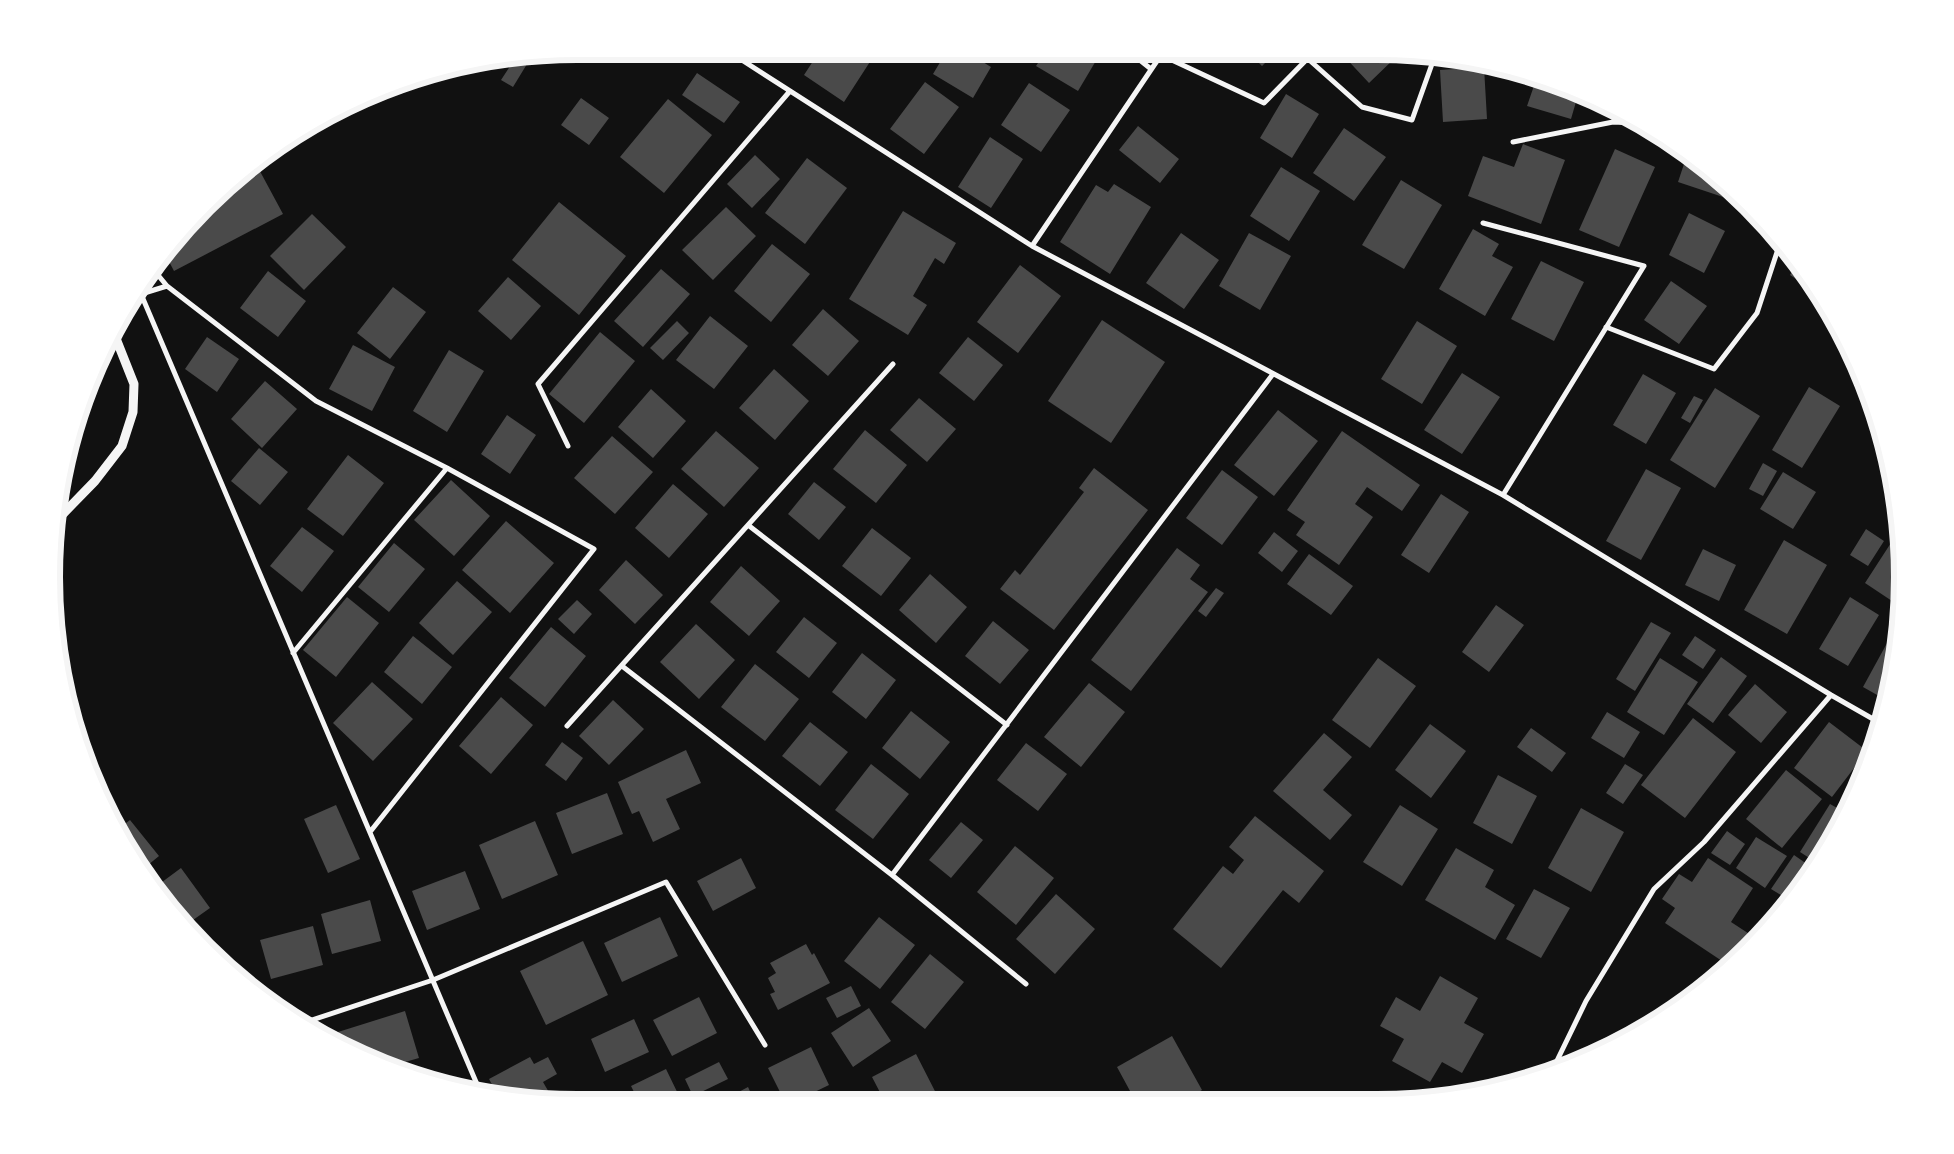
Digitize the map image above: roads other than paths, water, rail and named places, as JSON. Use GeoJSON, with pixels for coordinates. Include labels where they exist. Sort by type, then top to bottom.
{"type":"FeatureCollection","features":[{"type":"Feature","properties":{"kind":"street"},"geometry":{"type":"LineString","coordinates":[[742,60],[1032,246],[1503,495],[1831,696],[1874,719]]}},
{"type":"Feature","properties":{"kind":"street"},"geometry":{"type":"LineString","coordinates":[[1139,60],[1151,69]]}},
{"type":"Feature","properties":{"kind":"street"},"geometry":{"type":"LineString","coordinates":[[1032,246],[1157,60]]}},
{"type":"Feature","properties":{"kind":"street"},"geometry":{"type":"LineString","coordinates":[[1172,60],[1264,103],[1306,60]]}},
{"type":"Feature","properties":{"kind":"street"},"geometry":{"type":"LineString","coordinates":[[1310,60],[1362,107],[1412,120],[1433,63]]}},
{"type":"Feature","properties":{"kind":"street"},"geometry":{"type":"LineString","coordinates":[[568,446],[538,384],[790,91]]}},
{"type":"Feature","properties":{"kind":"street"},"geometry":{"type":"LineString","coordinates":[[1614,122],[1615,118]]}},
{"type":"Feature","properties":{"kind":"street"},"geometry":{"type":"LineString","coordinates":[[1513,142],[1614,122],[1624,122]]}},
{"type":"Feature","properties":{"kind":"street"},"geometry":{"type":"LineString","coordinates":[[1482,224],[1644,266],[1503,495]]}},
{"type":"Feature","properties":{"kind":"street"},"geometry":{"type":"LineString","coordinates":[[1606,327],[1714,369],[1756,313],[1778,250]]}},
{"type":"Feature","properties":{"kind":"street"},"geometry":{"type":"LineString","coordinates":[[158,275],[167,286],[316,401],[447,468],[594,549],[370,832]]}},
{"type":"Feature","properties":{"kind":"street"},"geometry":{"type":"LineString","coordinates":[[146,292],[167,286]]}},
{"type":"Feature","properties":{"kind":"street"},"geometry":{"type":"LineString","coordinates":[[141,300],[477,1084]]}},
{"type":"Feature","properties":{"kind":"street"},"geometry":{"type":"LineString","coordinates":[[64,513],[95,481],[122,446],[133,412],[134,384],[117,341]]}},
{"type":"Feature","properties":{"kind":"street"},"geometry":{"type":"LineString","coordinates":[[568,726],[893,364]]}},
{"type":"Feature","properties":{"kind":"street"},"geometry":{"type":"LineString","coordinates":[[892,876],[1273,374]]}},
{"type":"Feature","properties":{"kind":"street"},"geometry":{"type":"LineString","coordinates":[[293,653],[447,468]]}},
{"type":"Feature","properties":{"kind":"street"},"geometry":{"type":"LineString","coordinates":[[748,525],[1007,725]]}},
{"type":"Feature","properties":{"kind":"street"},"geometry":{"type":"LineString","coordinates":[[622,666],[892,876],[1026,984]]}},
{"type":"Feature","properties":{"kind":"street"},"geometry":{"type":"LineString","coordinates":[[1556,1062],[1586,1001],[1654,889],[1704,842],[1831,696]]}},
{"type":"Feature","properties":{"kind":"street"},"geometry":{"type":"LineString","coordinates":[[311,1020],[432,980],[666,882],[765,1045]]}}]}
